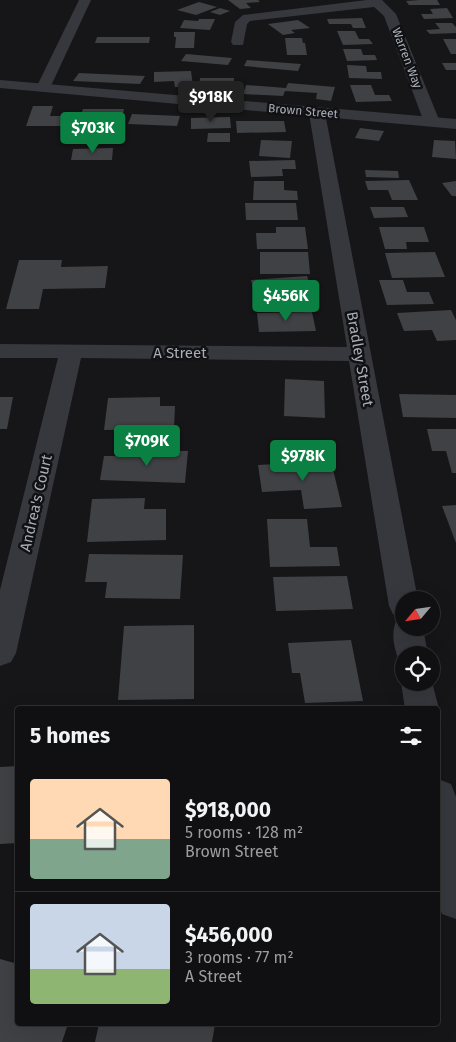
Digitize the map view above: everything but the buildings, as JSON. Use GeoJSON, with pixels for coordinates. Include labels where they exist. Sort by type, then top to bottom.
{"type":"FeatureCollection","features":[{"type":"Feature","properties":{"kind":"street"},"geometry":{"type":"LineString","coordinates":[[43,88],[85,0]]}},
{"type":"Feature","properties":{"kind":"street"},"geometry":{"type":"LineString","coordinates":[[238,42],[241,22],[247,18],[375,2]]}},
{"type":"Feature","properties":{"kind":"street","name":"Warren Way"},"geometry":{"type":"LineString","coordinates":[[375,2],[390,14],[432,122]]}},
{"type":"Feature","properties":{"kind":"street","name":"Brown Street"},"geometry":{"type":"LineString","coordinates":[[0,84],[456,124]]}},
{"type":"Feature","properties":{"kind":"street","name":"Bradley Street"},"geometry":{"type":"LineString","coordinates":[[317,113],[401,591]]}},
{"type":"Feature","properties":{"kind":"street","name":"A Street"},"geometry":{"type":"LineString","coordinates":[[0,352],[359,354]]}},
{"type":"Feature","properties":{"kind":"street","name":"Andrea's Court"},"geometry":{"type":"LineString","coordinates":[[0,653],[71,352]]}},
{"type":"Feature","properties":{"kind":"street"},"geometry":{"type":"LineString","coordinates":[[419,691],[421,706]]}},
{"type":"Feature","properties":{"kind":"street"},"geometry":{"type":"LineString","coordinates":[[440,808],[456,900]]}}]}
